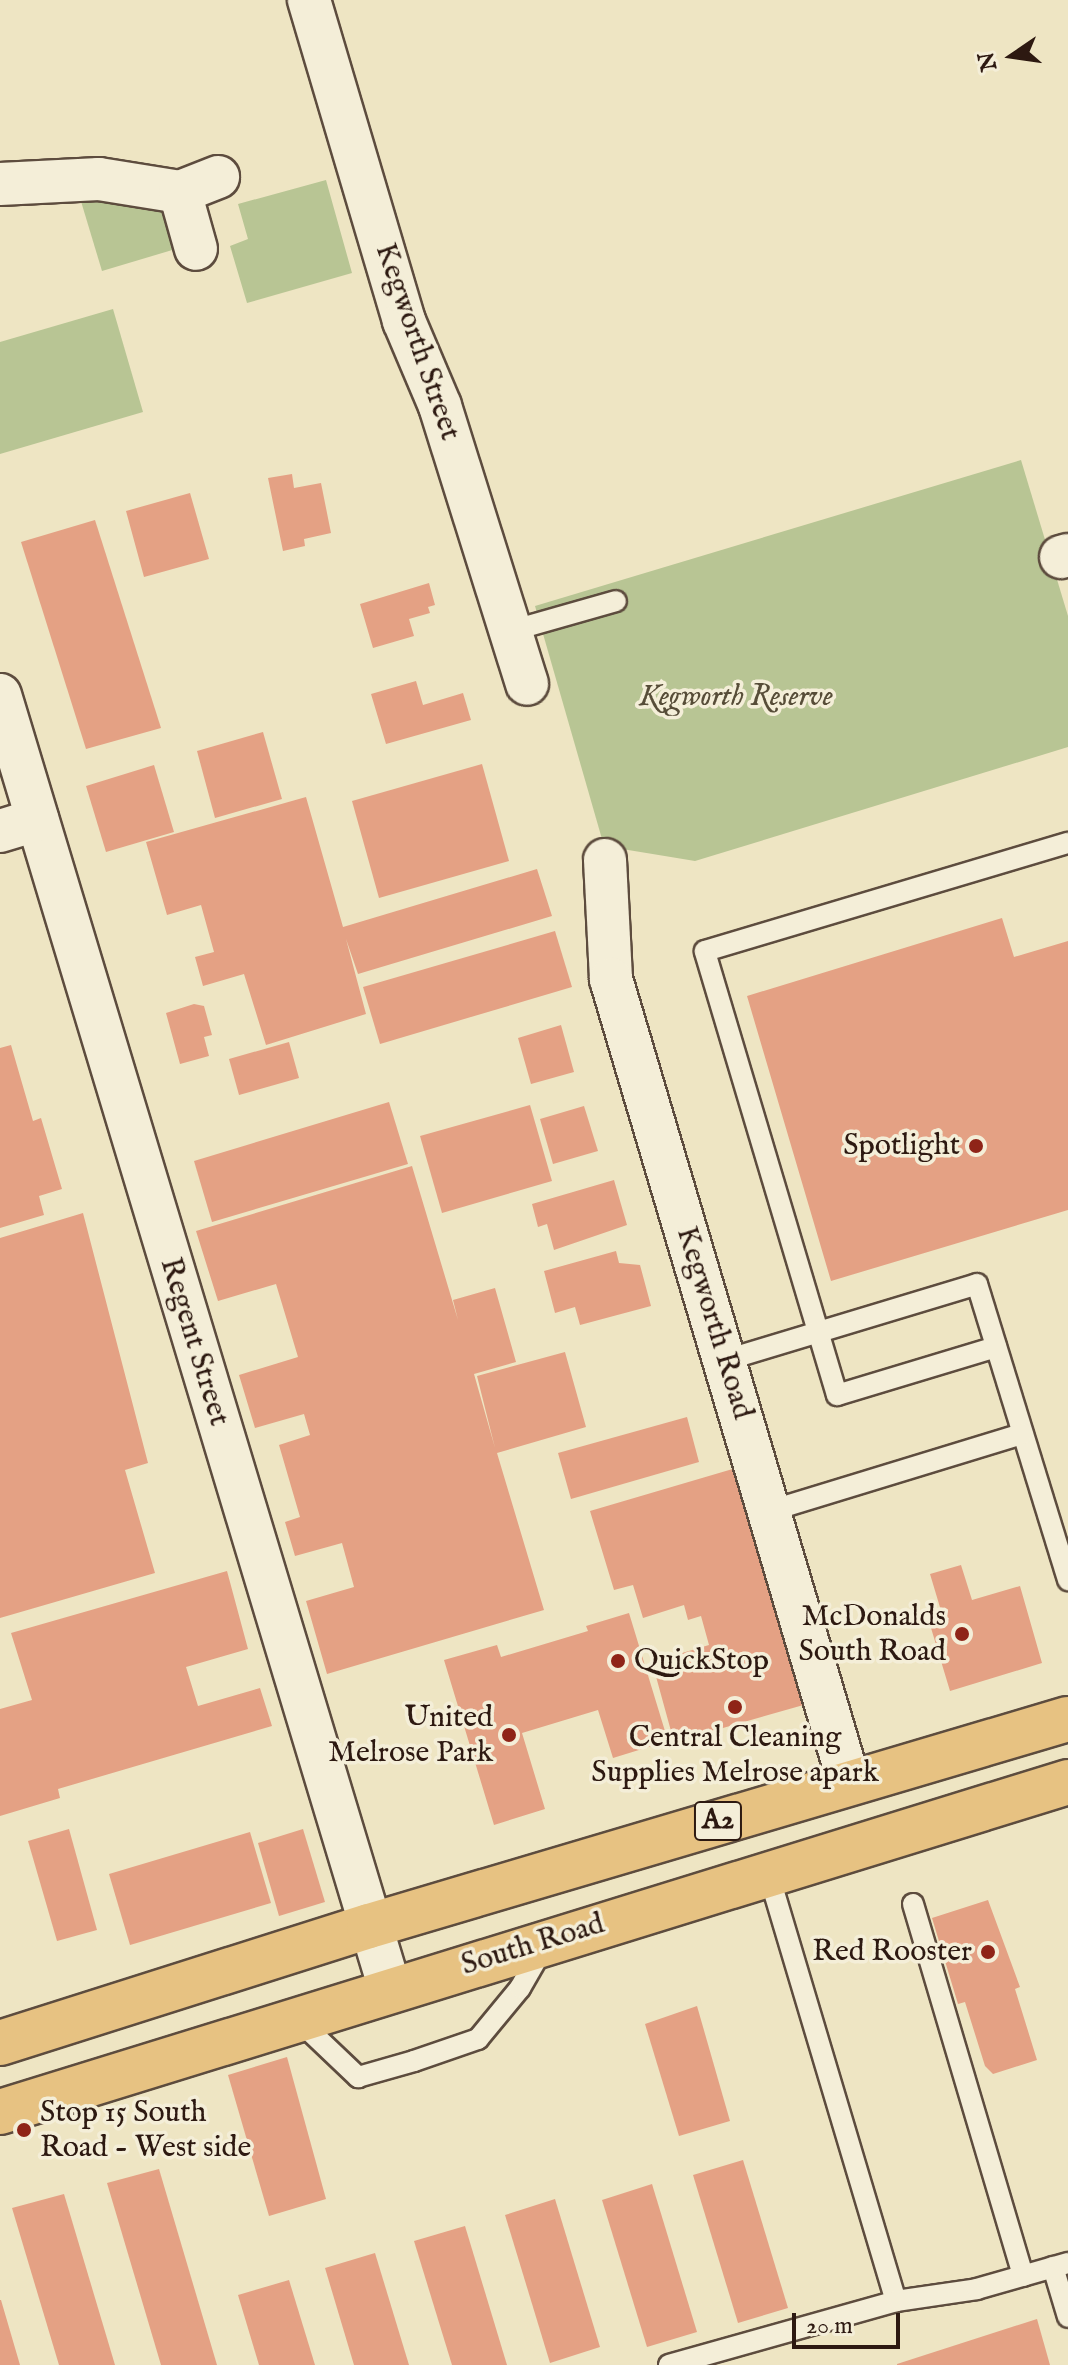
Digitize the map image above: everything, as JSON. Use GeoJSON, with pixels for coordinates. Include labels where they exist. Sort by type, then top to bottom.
{"type":"FeatureCollection","features":[{"type":"Feature","properties":{"kind":"highway","name":"A2"},"geometry":{"type":"LineString","coordinates":[[0,2043],[369,1926],[1068,1719]]}},
{"type":"Feature","properties":{"kind":"highway","name":"South Road"},"geometry":{"type":"LineString","coordinates":[[0,2112],[768,1872],[1068,1782]]}},
{"type":"Feature","properties":{"kind":"street","name":"Kegworth Street"},"geometry":{"type":"LineString","coordinates":[[309,0],[404,321],[440,406],[527,684]]}},
{"type":"Feature","properties":{"kind":"street"},"geometry":{"type":"LineString","coordinates":[[0,184],[99,179],[180,192],[218,177]]}},
{"type":"Feature","properties":{"kind":"street"},"geometry":{"type":"LineString","coordinates":[[180,192],[196,249]]}},
{"type":"Feature","properties":{"kind":"street","name":"Regent Street"},"geometry":{"type":"LineString","coordinates":[[0,695],[19,825],[390,1989]]}},
{"type":"Feature","properties":{"kind":"street","name":"Kegworth Road"},"geometry":{"type":"LineString","coordinates":[[605,860],[611,979],[849,1782]]}},
{"type":"Feature","properties":{"kind":"lane"},"geometry":{"type":"LineString","coordinates":[[511,631],[616,601]]}},
{"type":"Feature","properties":{"kind":"lane"},"geometry":{"type":"LineString","coordinates":[[996,1347],[837,1395],[705,951],[1068,843]]}},
{"type":"Feature","properties":{"kind":"lane"},"geometry":{"type":"LineString","coordinates":[[726,1360],[977,1284],[1068,1580]]}},
{"type":"Feature","properties":{"kind":"lane"},"geometry":{"type":"LineString","coordinates":[[770,1511],[1022,1434]]}},
{"type":"Feature","properties":{"kind":"lane"},"geometry":{"type":"LineString","coordinates":[[768,1872],[896,2301]]}},
{"type":"Feature","properties":{"kind":"lane"},"geometry":{"type":"LineString","coordinates":[[913,1904],[1023,2276]]}},
{"type":"Feature","properties":{"kind":"lane"},"geometry":{"type":"LineString","coordinates":[[296,2018],[358,2077],[414,2061],[478,2039],[520,1988],[547,1941]]}},
{"type":"Feature","properties":{"kind":"lane"},"geometry":{"type":"LineString","coordinates":[[669,2365],[896,2301],[1023,2276],[1061,2265],[1068,2317]]}},
{"type":"Feature","properties":{"kind":"green space"},"geometry":{"type":"Polygon","coordinates":[[[326,180],[352,273],[247,303],[230,246],[248,239],[238,204],[326,180]]]}},
{"type":"Feature","properties":{"kind":"green space"},"geometry":{"type":"Polygon","coordinates":[[[80,198],[165,206],[179,248],[102,271],[80,198]]]}},
{"type":"Feature","properties":{"kind":"green space"},"geometry":{"type":"Polygon","coordinates":[[[113,309],[143,412],[0,454],[0,342],[113,309]]]}},
{"type":"Feature","properties":{"kind":"green space","name":"Kegworth Reserve"},"geometry":{"type":"Polygon","coordinates":[[[1021,460],[1068,616],[1068,747],[695,861],[604,846],[535,606],[1021,460]]]}},
{"type":"Feature","properties":{"kind":"building"},"geometry":{"type":"Polygon","coordinates":[[[292,474],[294,488],[321,483],[331,533],[304,539],[305,546],[283,551],[268,478],[292,474]]]}},
{"type":"Feature","properties":{"kind":"building"},"geometry":{"type":"Polygon","coordinates":[[[190,493],[209,559],[144,577],[126,511],[190,493]]]}},
{"type":"Feature","properties":{"kind":"building"},"geometry":{"type":"Polygon","coordinates":[[[95,520],[161,728],[86,749],[21,542],[95,520]]]}},
{"type":"Feature","properties":{"kind":"building"},"geometry":{"type":"Polygon","coordinates":[[[429,583],[435,605],[428,607],[430,613],[409,619],[414,636],[373,648],[360,604],[429,583]]]}},
{"type":"Feature","properties":{"kind":"building"},"geometry":{"type":"Polygon","coordinates":[[[416,681],[423,705],[463,693],[471,720],[386,744],[371,694],[416,681]]]}},
{"type":"Feature","properties":{"kind":"building"},"geometry":{"type":"Polygon","coordinates":[[[263,732],[282,799],[215,818],[197,751],[263,732]]]}},
{"type":"Feature","properties":{"kind":"building"},"geometry":{"type":"Polygon","coordinates":[[[482,764],[509,861],[379,898],[352,801],[482,764]]]}},
{"type":"Feature","properties":{"kind":"building"},"geometry":{"type":"Polygon","coordinates":[[[154,765],[174,832],[106,852],[86,786],[154,765]]]}},
{"type":"Feature","properties":{"kind":"building"},"geometry":{"type":"Polygon","coordinates":[[[306,797],[343,927],[537,869],[552,916],[358,974],[346,939],[366,1014],[266,1045],[244,974],[203,986],[195,957],[214,952],[201,905],[167,915],[146,842],[306,797]]]}},
{"type":"Feature","properties":{"kind":"building"},"geometry":{"type":"Polygon","coordinates":[[[1002,918],[1014,957],[1068,941],[1068,1210],[831,1281],[747,996],[1002,918]]]}},
{"type":"Feature","properties":{"kind":"building"},"geometry":{"type":"Polygon","coordinates":[[[555,931],[572,987],[380,1044],[363,987],[555,931]]]}},
{"type":"Feature","properties":{"kind":"building"},"geometry":{"type":"Polygon","coordinates":[[[194,1004],[204,1006],[212,1035],[204,1037],[209,1056],[180,1064],[166,1013],[194,1004]]]}},
{"type":"Feature","properties":{"kind":"building"},"geometry":{"type":"Polygon","coordinates":[[[561,1025],[574,1072],[531,1084],[518,1038],[561,1025]]]}},
{"type":"Feature","properties":{"kind":"building"},"geometry":{"type":"Polygon","coordinates":[[[289,1042],[299,1078],[239,1095],[229,1059],[289,1042]]]}},
{"type":"Feature","properties":{"kind":"building"},"geometry":{"type":"Polygon","coordinates":[[[11,1045],[33,1121],[41,1118],[62,1189],[39,1196],[44,1215],[0,1228],[0,1048],[11,1045]]]}},
{"type":"Feature","properties":{"kind":"building"},"geometry":{"type":"Polygon","coordinates":[[[389,1102],[408,1164],[212,1222],[194,1161],[389,1102]]]}},
{"type":"Feature","properties":{"kind":"building"},"geometry":{"type":"Polygon","coordinates":[[[530,1105],[552,1181],[442,1213],[420,1136],[530,1105]]]}},
{"type":"Feature","properties":{"kind":"building"},"geometry":{"type":"Polygon","coordinates":[[[584,1106],[598,1151],[553,1164],[540,1119],[584,1106]]]}},
{"type":"Feature","properties":{"kind":"building"},"geometry":{"type":"Polygon","coordinates":[[[412,1166],[458,1320],[453,1300],[495,1288],[516,1362],[474,1374],[495,1448],[477,1376],[565,1352],[586,1427],[497,1453],[544,1610],[327,1674],[306,1601],[354,1587],[342,1543],[295,1556],[285,1522],[300,1517],[279,1445],[310,1435],[304,1414],[255,1428],[239,1375],[298,1357],[276,1284],[218,1301],[196,1231],[412,1166]]]}},
{"type":"Feature","properties":{"kind":"building"},"geometry":{"type":"Polygon","coordinates":[[[614,1180],[627,1225],[554,1250],[547,1224],[538,1227],[532,1204],[614,1180]]]}},
{"type":"Feature","properties":{"kind":"building"},"geometry":{"type":"Polygon","coordinates":[[[83,1213],[148,1463],[125,1470],[155,1573],[0,1618],[0,1238],[83,1213]]]}},
{"type":"Feature","properties":{"kind":"building"},"geometry":{"type":"Polygon","coordinates":[[[616,1251],[619,1263],[640,1265],[651,1306],[580,1325],[575,1307],[555,1313],[544,1271],[616,1251]]]}},
{"type":"Feature","properties":{"kind":"building"},"geometry":{"type":"Polygon","coordinates":[[[687,1417],[699,1462],[571,1499],[558,1453],[687,1417]]]}},
{"type":"Feature","properties":{"kind":"building"},"geometry":{"type":"Polygon","coordinates":[[[736,1468],[807,1704],[674,1742],[652,1662],[709,1645],[701,1616],[688,1620],[684,1605],[643,1618],[633,1585],[614,1590],[590,1511],[736,1468]]]}},
{"type":"Feature","properties":{"kind":"building"},"geometry":{"type":"Polygon","coordinates":[[[961,1565],[972,1600],[1020,1586],[1042,1663],[950,1691],[928,1618],[942,1614],[930,1574],[961,1565]]]}},
{"type":"Feature","properties":{"kind":"building"},"geometry":{"type":"Polygon","coordinates":[[[227,1571],[248,1649],[186,1667],[198,1706],[260,1688],[272,1726],[58,1789],[60,1798],[0,1816],[0,1709],[32,1700],[11,1633],[227,1571]]]}},
{"type":"Feature","properties":{"kind":"building"},"geometry":{"type":"Polygon","coordinates":[[[629,1613],[668,1741],[613,1758],[598,1710],[522,1733],[545,1809],[494,1825],[444,1660],[497,1645],[501,1657],[588,1631],[586,1626],[629,1613]]]}},
{"type":"Feature","properties":{"kind":"building"},"geometry":{"type":"Polygon","coordinates":[[[69,1829],[97,1930],[57,1941],[28,1841],[69,1829]]]}},
{"type":"Feature","properties":{"kind":"building"},"geometry":{"type":"Polygon","coordinates":[[[303,1829],[325,1902],[279,1916],[258,1843],[303,1829]]]}},
{"type":"Feature","properties":{"kind":"building"},"geometry":{"type":"Polygon","coordinates":[[[250,1832],[271,1903],[130,1945],[109,1874],[250,1832]]]}},
{"type":"Feature","properties":{"kind":"building"},"geometry":{"type":"Polygon","coordinates":[[[988,1900],[1020,1987],[1015,1989],[1037,2060],[993,2074],[985,2066],[965,2002],[958,2004],[932,1918],[988,1900]]]}},
{"type":"Feature","properties":{"kind":"building"},"geometry":{"type":"Polygon","coordinates":[[[697,2006],[730,2121],[679,2136],[645,2024],[697,2006]]]}},
{"type":"Feature","properties":{"kind":"building"},"geometry":{"type":"Polygon","coordinates":[[[287,2057],[326,2199],[269,2216],[228,2075],[287,2057]]]}},
{"type":"Feature","properties":{"kind":"building"},"geometry":{"type":"Polygon","coordinates":[[[743,2160],[788,2308],[738,2323],[693,2175],[743,2160]]]}},
{"type":"Feature","properties":{"kind":"building"},"geometry":{"type":"Polygon","coordinates":[[[159,2169],[217,2365],[161,2365],[107,2183],[159,2169]]]}},
{"type":"Feature","properties":{"kind":"building"},"geometry":{"type":"Polygon","coordinates":[[[652,2184],[697,2332],[647,2347],[602,2200],[652,2184]]]}},
{"type":"Feature","properties":{"kind":"building"},"geometry":{"type":"Polygon","coordinates":[[[64,2194],[115,2365],[59,2365],[12,2208],[64,2194]]]}},
{"type":"Feature","properties":{"kind":"building"},"geometry":{"type":"Polygon","coordinates":[[[555,2199],[600,2347],[550,2363],[505,2215],[555,2199]]]}},
{"type":"Feature","properties":{"kind":"building"},"geometry":{"type":"Polygon","coordinates":[[[465,2226],[507,2365],[452,2365],[414,2241],[465,2226]]]}},
{"type":"Feature","properties":{"kind":"building"},"geometry":{"type":"Polygon","coordinates":[[[375,2253],[409,2365],[354,2365],[325,2268],[375,2253]]]}},
{"type":"Feature","properties":{"kind":"building"},"geometry":{"type":"Polygon","coordinates":[[[289,2280],[315,2365],[259,2365],[238,2295],[289,2280]]]}},
{"type":"Feature","properties":{"kind":"building"},"geometry":{"type":"Polygon","coordinates":[[[1,2300],[20,2365],[0,2365],[1,2300]]]}},
{"type":"Feature","properties":{"kind":"building"},"geometry":{"type":"Polygon","coordinates":[[[1037,2319],[1050,2365],[897,2365],[897,2364],[1037,2319]]]}},
{"type":"Feature","properties":{"kind":"place","name":"Spotlight"},"geometry":{"type":"Point","coordinates":[976,1146]}},
{"type":"Feature","properties":{"kind":"place","name":"McDonalds South Road"},"geometry":{"type":"Point","coordinates":[962,1634]}},
{"type":"Feature","properties":{"kind":"place","name":"QuickStop"},"geometry":{"type":"Point","coordinates":[618,1661]}},
{"type":"Feature","properties":{"kind":"place","name":"Central Cleaning Supplies Melrose apark"},"geometry":{"type":"Point","coordinates":[735,1707]}},
{"type":"Feature","properties":{"kind":"place","name":"United Melrose Park"},"geometry":{"type":"Point","coordinates":[509,1735]}},
{"type":"Feature","properties":{"kind":"place","name":"Red Rooster"},"geometry":{"type":"Point","coordinates":[988,1952]}},
{"type":"Feature","properties":{"kind":"place","name":"Stop 15 South Road - West side"},"geometry":{"type":"Point","coordinates":[24,2130]}}]}
